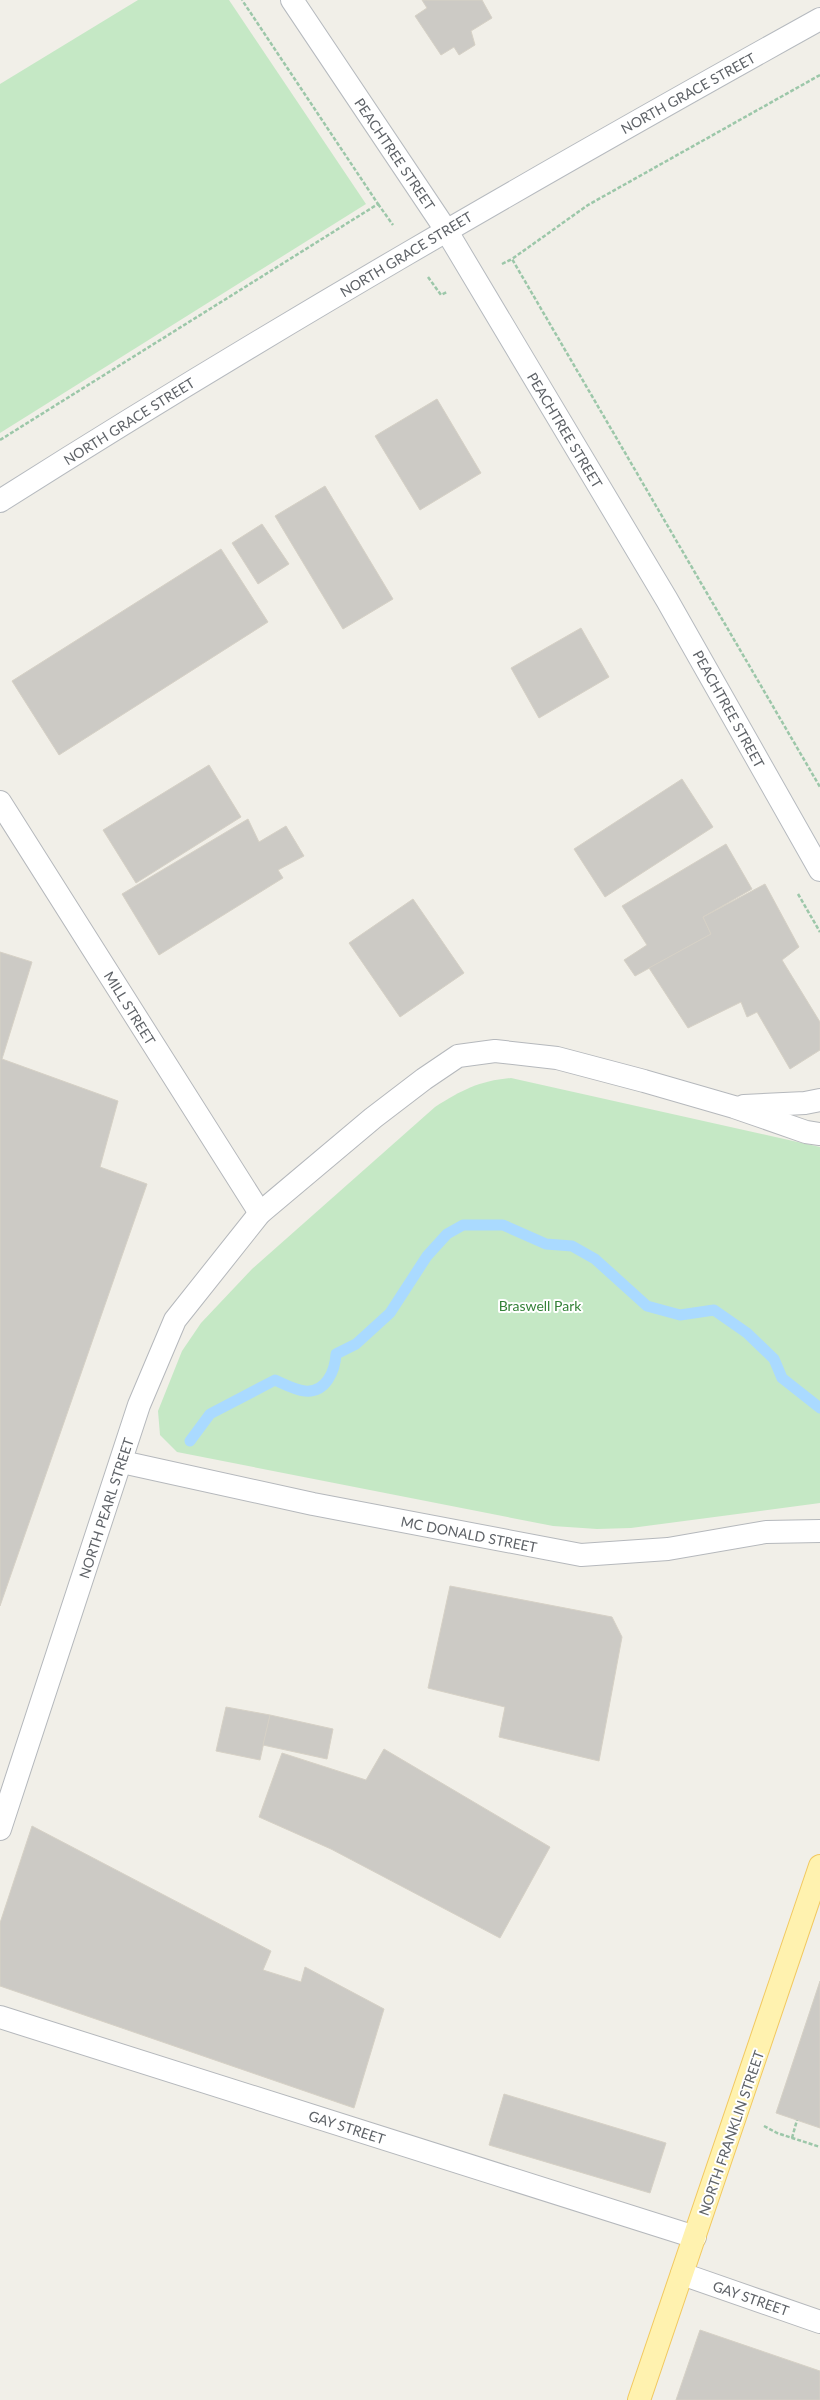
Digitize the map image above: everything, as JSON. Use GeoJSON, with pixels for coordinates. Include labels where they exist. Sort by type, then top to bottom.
{"type":"FeatureCollection","features":[{"type":"Feature","properties":{"kind":"main road","name":"NORTH FRANKLIN STREET"},"geometry":{"type":"LineString","coordinates":[[639,2400],[820,1866]]}},
{"type":"Feature","properties":{"kind":"street","name":"PEACHTREE STREET"},"geometry":{"type":"LineString","coordinates":[[292,0],[446,230],[667,600],[820,870]]}},
{"type":"Feature","properties":{"kind":"street","name":"NORTH GRACE STREET"},"geometry":{"type":"LineString","coordinates":[[0,501],[105,434],[446,230],[820,19]]}},
{"type":"Feature","properties":{"kind":"street","name":"MILL STREET"},"geometry":{"type":"LineString","coordinates":[[0,802],[260,1213]]}},
{"type":"Feature","properties":{"kind":"street","name":"NORTH PEARL STREET"},"geometry":{"type":"LineString","coordinates":[[0,1829],[122,1462],[139,1404],[175,1320],[260,1213],[373,1118],[458,1056],[494,1051],[557,1058],[734,1107],[806,1132],[820,1134]]}},
{"type":"Feature","properties":{"kind":"street"},"geometry":{"type":"LineString","coordinates":[[734,1107],[805,1103],[820,1100]]}},
{"type":"Feature","properties":{"kind":"street","name":"MC DONALD STREET"},"geometry":{"type":"LineString","coordinates":[[122,1462],[313,1504],[581,1555],[668,1549],[766,1532],[820,1531]]}},
{"type":"Feature","properties":{"kind":"street","name":"GAY STREET"},"geometry":{"type":"LineString","coordinates":[[0,2017],[695,2237]]}},
{"type":"Feature","properties":{"kind":"street","name":"GAY STREET"},"geometry":{"type":"LineString","coordinates":[[682,2274],[820,2322]]}},
{"type":"Feature","properties":{"kind":"path"},"geometry":{"type":"LineString","coordinates":[[0,440],[378,204],[242,0]]}},
{"type":"Feature","properties":{"kind":"path"},"geometry":{"type":"LineString","coordinates":[[820,75],[588,205],[512,259],[820,787]]}},
{"type":"Feature","properties":{"kind":"path"},"geometry":{"type":"LineString","coordinates":[[792,2138],[797,2120]]}},
{"type":"Feature","properties":{"kind":"path"},"geometry":{"type":"LineString","coordinates":[[762,2125],[792,2138],[820,2147]]}},
{"type":"Feature","properties":{"kind":"green space"},"geometry":{"type":"Polygon","coordinates":[[[138,0],[229,0],[366,204],[0,433],[0,84],[138,0]]]}},
{"type":"Feature","properties":{"kind":"green space","name":"Braswell Park"},"geometry":{"type":"Polygon","coordinates":[[[511,1078],[820,1147],[820,1503],[631,1528],[597,1529],[553,1526],[177,1452],[160,1435],[158,1411],[182,1351],[201,1323],[252,1269],[435,1107],[471,1087],[489,1081],[511,1078]]]}},
{"type":"Feature","properties":{"kind":"building"},"geometry":{"type":"Polygon","coordinates":[[[422,0],[482,0],[492,18],[471,31],[475,45],[459,55],[454,47],[441,55],[415,16],[427,8],[422,0]]]}},
{"type":"Feature","properties":{"kind":"building"},"geometry":{"type":"Polygon","coordinates":[[[437,399],[481,473],[420,510],[375,436],[437,399]]]}},
{"type":"Feature","properties":{"kind":"building"},"geometry":{"type":"Polygon","coordinates":[[[325,486],[393,599],[343,629],[275,516],[325,486]]]}},
{"type":"Feature","properties":{"kind":"building"},"geometry":{"type":"Polygon","coordinates":[[[262,524],[289,564],[258,584],[232,543],[262,524]]]}},
{"type":"Feature","properties":{"kind":"building"},"geometry":{"type":"Polygon","coordinates":[[[221,549],[268,622],[59,755],[12,681],[221,549]]]}},
{"type":"Feature","properties":{"kind":"building"},"geometry":{"type":"Polygon","coordinates":[[[581,628],[609,677],[539,718],[511,668],[581,628]]]}},
{"type":"Feature","properties":{"kind":"building"},"geometry":{"type":"Polygon","coordinates":[[[209,765],[241,817],[136,883],[103,830],[209,765]]]}},
{"type":"Feature","properties":{"kind":"building"},"geometry":{"type":"Polygon","coordinates":[[[682,779],[713,827],[605,897],[574,849],[682,779]]]}},
{"type":"Feature","properties":{"kind":"building"},"geometry":{"type":"Polygon","coordinates":[[[248,819],[259,842],[286,826],[304,856],[278,870],[283,878],[159,955],[122,894],[248,819]]]}},
{"type":"Feature","properties":{"kind":"building"},"geometry":{"type":"Polygon","coordinates":[[[726,844],[752,889],[703,917],[711,934],[635,976],[624,960],[647,945],[622,906],[726,844]]]}},
{"type":"Feature","properties":{"kind":"building"},"geometry":{"type":"Polygon","coordinates":[[[765,884],[799,947],[782,960],[820,1022],[820,1050],[790,1069],[757,1012],[747,1017],[741,1002],[688,1028],[649,968],[711,934],[703,917],[765,884]]]}},
{"type":"Feature","properties":{"kind":"building"},"geometry":{"type":"Polygon","coordinates":[[[413,899],[464,973],[400,1017],[349,943],[413,899]]]}},
{"type":"Feature","properties":{"kind":"building"},"geometry":{"type":"Polygon","coordinates":[[[0,952],[32,962],[2,1059],[118,1101],[100,1167],[147,1184],[0,1606],[0,952]]]}},
{"type":"Feature","properties":{"kind":"building"},"geometry":{"type":"Polygon","coordinates":[[[450,1586],[612,1617],[622,1637],[599,1761],[499,1737],[505,1707],[428,1688],[450,1586]]]}},
{"type":"Feature","properties":{"kind":"building"},"geometry":{"type":"Polygon","coordinates":[[[226,1707],[270,1715],[260,1760],[216,1751],[226,1707]]]}},
{"type":"Feature","properties":{"kind":"building"},"geometry":{"type":"Polygon","coordinates":[[[270,1715],[333,1729],[327,1759],[263,1745],[270,1715]]]}},
{"type":"Feature","properties":{"kind":"building"},"geometry":{"type":"Polygon","coordinates":[[[384,1749],[550,1847],[500,1938],[331,1849],[259,1817],[282,1753],[366,1780],[384,1749]]]}},
{"type":"Feature","properties":{"kind":"building"},"geometry":{"type":"Polygon","coordinates":[[[32,1826],[271,1951],[263,1970],[301,1982],[305,1967],[384,2009],[354,2108],[0,1986],[0,1923],[32,1826]]]}},
{"type":"Feature","properties":{"kind":"building"},"geometry":{"type":"Polygon","coordinates":[[[820,1981],[820,2128],[776,2113],[820,1981]]]}},
{"type":"Feature","properties":{"kind":"building"},"geometry":{"type":"Polygon","coordinates":[[[504,2094],[666,2143],[650,2193],[489,2145],[504,2094]]]}},
{"type":"Feature","properties":{"kind":"building"},"geometry":{"type":"Polygon","coordinates":[[[700,2330],[820,2371],[820,2400],[676,2400],[700,2330]]]}},
{"type":"Feature","properties":{"kind":"waterway"},"geometry":{"type":"LineString","coordinates":[[190,1441],[210,1414],[275,1380],[293,1388],[305,1391],[312,1391],[324,1385],[334,1367],[336,1354],[356,1344],[390,1313],[427,1256],[447,1234],[463,1225],[503,1225],[546,1244],[572,1246],[595,1259],[647,1306],[680,1315],[714,1310],[747,1333],[774,1359],[782,1378],[820,1408]]}}]}
